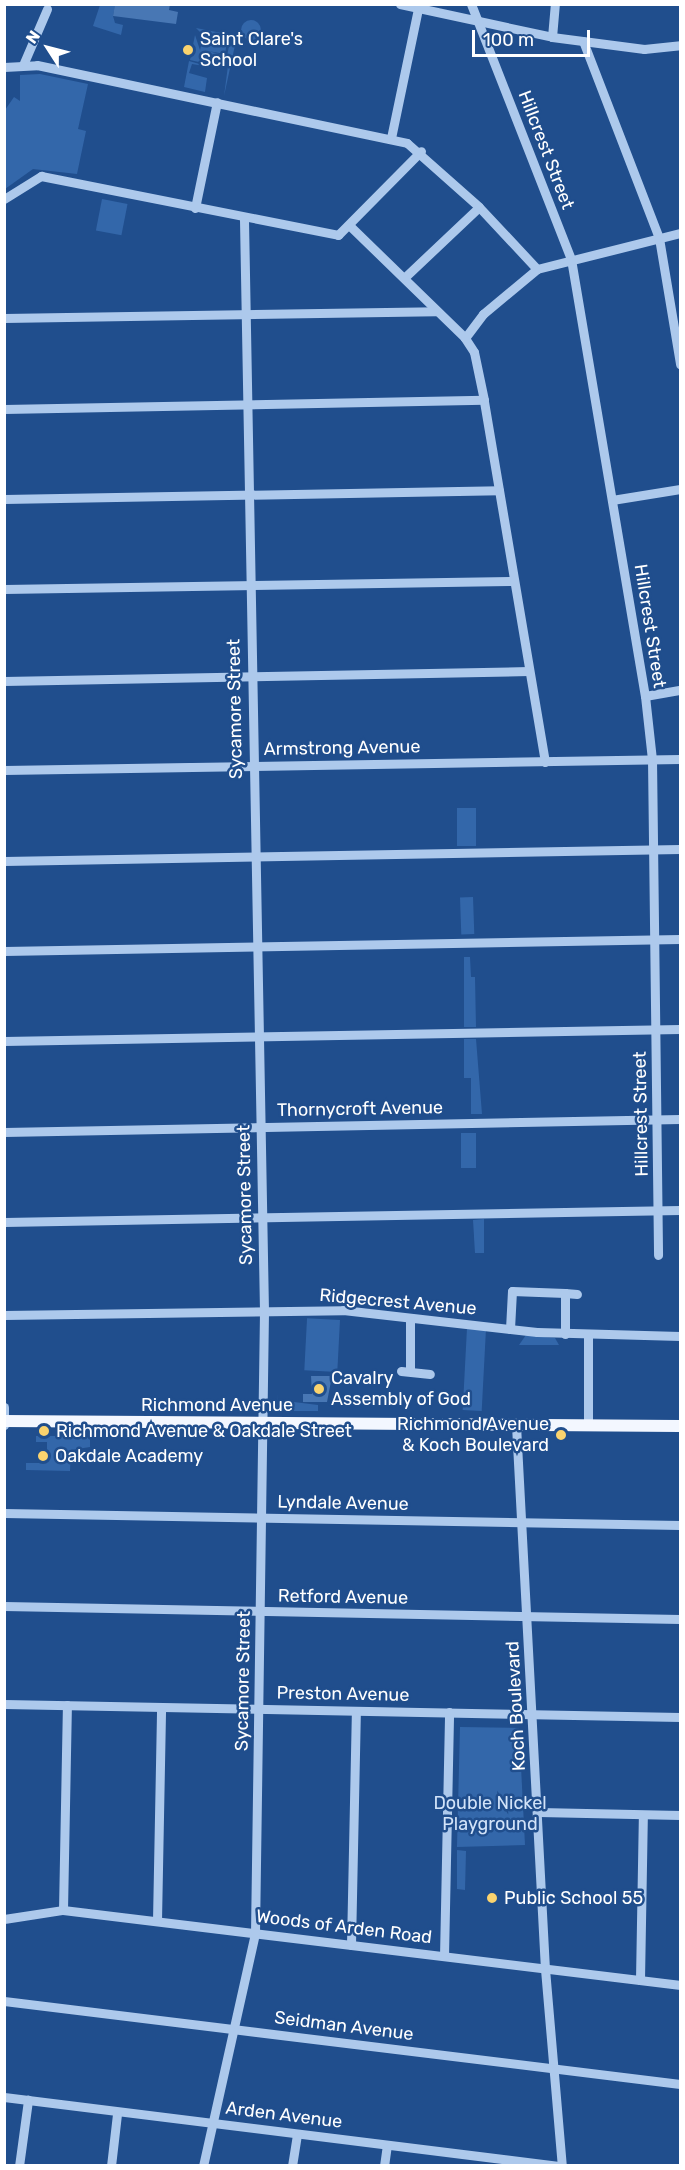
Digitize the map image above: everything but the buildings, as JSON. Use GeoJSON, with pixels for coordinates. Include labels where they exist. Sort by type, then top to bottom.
{"type":"FeatureCollection","features":[{"type":"Feature","properties":{"kind":"main road","name":"Richmond Avenue"},"geometry":{"type":"LineString","coordinates":[[5,1422],[681,1426]]}},
{"type":"Feature","properties":{"kind":"street"},"geometry":{"type":"LineString","coordinates":[[400,4],[479,24],[552,37],[644,49],[681,45]]}},
{"type":"Feature","properties":{"kind":"street","name":"Hillcrest Street"},"geometry":{"type":"LineString","coordinates":[[471,4],[571,259],[645,696],[652,759],[658,1255]]}},
{"type":"Feature","properties":{"kind":"street"},"geometry":{"type":"LineString","coordinates":[[552,37],[555,4]]}},
{"type":"Feature","properties":{"kind":"street"},"geometry":{"type":"LineString","coordinates":[[23,65],[47,9]]}},
{"type":"Feature","properties":{"kind":"street"},"geometry":{"type":"LineString","coordinates":[[391,138],[418,9]]}},
{"type":"Feature","properties":{"kind":"street"},"geometry":{"type":"LineString","coordinates":[[583,41],[659,238],[681,364]]}},
{"type":"Feature","properties":{"kind":"street"},"geometry":{"type":"LineString","coordinates":[[4,67],[23,65],[391,138],[421,151],[537,268]]}},
{"type":"Feature","properties":{"kind":"street"},"geometry":{"type":"LineString","coordinates":[[195,208],[218,102]]}},
{"type":"Feature","properties":{"kind":"street"},"geometry":{"type":"LineString","coordinates":[[4,199],[41,176],[326,235],[338,235],[351,227],[421,151]]}},
{"type":"Feature","properties":{"kind":"street"},"geometry":{"type":"LineString","coordinates":[[404,278],[479,207]]}},
{"type":"Feature","properties":{"kind":"street","name":"Sycamore Street"},"geometry":{"type":"LineString","coordinates":[[203,2166],[209,2122],[255,1933],[264,1311],[257,1037],[244,218]]}},
{"type":"Feature","properties":{"kind":"street"},"geometry":{"type":"LineString","coordinates":[[351,227],[465,338],[474,352],[500,490],[545,762]]}},
{"type":"Feature","properties":{"kind":"street"},"geometry":{"type":"LineString","coordinates":[[465,338],[483,314],[537,268],[681,232]]}},
{"type":"Feature","properties":{"kind":"street"},"geometry":{"type":"LineString","coordinates":[[4,318],[436,311]]}},
{"type":"Feature","properties":{"kind":"street"},"geometry":{"type":"LineString","coordinates":[[4,409],[484,400]]}},
{"type":"Feature","properties":{"kind":"street"},"geometry":{"type":"LineString","coordinates":[[612,500],[681,489]]}},
{"type":"Feature","properties":{"kind":"street"},"geometry":{"type":"LineString","coordinates":[[4,499],[500,490]]}},
{"type":"Feature","properties":{"kind":"street"},"geometry":{"type":"LineString","coordinates":[[4,589],[514,580]]}},
{"type":"Feature","properties":{"kind":"street"},"geometry":{"type":"LineString","coordinates":[[4,681],[529,671]]}},
{"type":"Feature","properties":{"kind":"street"},"geometry":{"type":"LineString","coordinates":[[645,696],[681,690]]}},
{"type":"Feature","properties":{"kind":"street","name":"Armstrong Avenue"},"geometry":{"type":"LineString","coordinates":[[4,770],[681,759]]}},
{"type":"Feature","properties":{"kind":"street"},"geometry":{"type":"LineString","coordinates":[[4,861],[681,849]]}},
{"type":"Feature","properties":{"kind":"street"},"geometry":{"type":"LineString","coordinates":[[4,951],[681,939]]}},
{"type":"Feature","properties":{"kind":"street"},"geometry":{"type":"LineString","coordinates":[[4,1041],[681,1029]]}},
{"type":"Feature","properties":{"kind":"street","name":"Thornycroft Avenue"},"geometry":{"type":"LineString","coordinates":[[4,1132],[681,1119]]}},
{"type":"Feature","properties":{"kind":"street"},"geometry":{"type":"LineString","coordinates":[[4,1222],[681,1210]]}},
{"type":"Feature","properties":{"kind":"street"},"geometry":{"type":"LineString","coordinates":[[510,1329],[512,1291],[577,1293]]}},
{"type":"Feature","properties":{"kind":"street"},"geometry":{"type":"LineString","coordinates":[[565,1293],[565,1334]]}},
{"type":"Feature","properties":{"kind":"street","name":"Ridgecrest Avenue"},"geometry":{"type":"LineString","coordinates":[[4,1316],[343,1310],[588,1336],[681,1336]]}},
{"type":"Feature","properties":{"kind":"street"},"geometry":{"type":"LineString","coordinates":[[410,1318],[406,1371],[430,1374]]}},
{"type":"Feature","properties":{"kind":"street"},"geometry":{"type":"LineString","coordinates":[[588,1336],[588,1425]]}},
{"type":"Feature","properties":{"kind":"street"},"geometry":{"type":"LineString","coordinates":[[4,1407],[5,1422]]}},
{"type":"Feature","properties":{"kind":"street","name":"Koch Boulevard"},"geometry":{"type":"LineString","coordinates":[[516,1425],[528,1616],[545,1969],[561,2166]]}},
{"type":"Feature","properties":{"kind":"street","name":"Lyndale Avenue"},"geometry":{"type":"LineString","coordinates":[[4,1513],[681,1525]]}},
{"type":"Feature","properties":{"kind":"street","name":"Retford Avenue"},"geometry":{"type":"LineString","coordinates":[[4,1606],[681,1619]]}},
{"type":"Feature","properties":{"kind":"street","name":"Preston Avenue"},"geometry":{"type":"LineString","coordinates":[[4,1704],[681,1717]]}},
{"type":"Feature","properties":{"kind":"street"},"geometry":{"type":"LineString","coordinates":[[63,1910],[67,1705]]}},
{"type":"Feature","properties":{"kind":"street"},"geometry":{"type":"LineString","coordinates":[[157,1921],[161,1707]]}},
{"type":"Feature","properties":{"kind":"street"},"geometry":{"type":"LineString","coordinates":[[351,1945],[356,1711]]}},
{"type":"Feature","properties":{"kind":"street"},"geometry":{"type":"LineString","coordinates":[[444,1956],[449,1712]]}},
{"type":"Feature","properties":{"kind":"street"},"geometry":{"type":"LineString","coordinates":[[538,1812],[681,1815]]}},
{"type":"Feature","properties":{"kind":"street"},"geometry":{"type":"LineString","coordinates":[[640,1980],[643,1815]]}},
{"type":"Feature","properties":{"kind":"street","name":"Woods of Arden Road"},"geometry":{"type":"LineString","coordinates":[[4,1919],[63,1910],[681,1985]]}},
{"type":"Feature","properties":{"kind":"street","name":"Seidman Avenue"},"geometry":{"type":"LineString","coordinates":[[4,2001],[681,2084]]}},
{"type":"Feature","properties":{"kind":"street","name":"Arden Avenue"},"geometry":{"type":"LineString","coordinates":[[4,2097],[117,2114],[209,2122],[387,2145],[476,2161],[561,2166]]}},
{"type":"Feature","properties":{"kind":"street"},"geometry":{"type":"LineString","coordinates":[[19,2166],[28,2100]]}},
{"type":"Feature","properties":{"kind":"street"},"geometry":{"type":"LineString","coordinates":[[111,2166],[117,2114]]}},
{"type":"Feature","properties":{"kind":"street"},"geometry":{"type":"LineString","coordinates":[[292,2166],[297,2134]]}},
{"type":"Feature","properties":{"kind":"street"},"geometry":{"type":"LineString","coordinates":[[384,2166],[387,2145]]}},
{"type":"Feature","properties":{"kind":"green space"},"geometry":{"type":"Polygon","coordinates":[[[100,5],[115,5],[113,16],[115,23],[123,25],[121,35],[93,26],[100,5]]]}},
{"type":"Feature","properties":{"kind":"green space"},"geometry":{"type":"Polygon","coordinates":[[[251,20],[258,23],[261,30],[258,37],[251,40],[244,37],[241,30],[244,23],[251,20]]]}},
{"type":"Feature","properties":{"kind":"green space"},"geometry":{"type":"Polygon","coordinates":[[[196,28],[237,36],[224,96],[229,58],[215,55],[212,65],[190,60],[195,35],[200,50],[203,38],[227,42],[225,54],[208,51],[227,56],[230,41],[204,36],[196,28]]]}},
{"type":"Feature","properties":{"kind":"green space"},"geometry":{"type":"Polygon","coordinates":[[[189,61],[210,67],[192,64],[189,73],[207,78],[205,92],[184,87],[189,61]]]}},
{"type":"Feature","properties":{"kind":"green space"},"geometry":{"type":"Polygon","coordinates":[[[40,74],[88,84],[78,129],[86,131],[77,174],[33,169],[5,189],[5,110],[14,97],[20,101],[20,75],[40,74]]]}},
{"type":"Feature","properties":{"kind":"green space"},"geometry":{"type":"Polygon","coordinates":[[[102,199],[128,204],[121,235],[96,230],[102,199]]]}},
{"type":"Feature","properties":{"kind":"green space"},"geometry":{"type":"Polygon","coordinates":[[[457,808],[476,808],[476,846],[457,846],[457,808]]]}},
{"type":"Feature","properties":{"kind":"green space"},"geometry":{"type":"Polygon","coordinates":[[[460,897],[473,897],[474,934],[461,934],[460,897]]]}},
{"type":"Feature","properties":{"kind":"green space"},"geometry":{"type":"Polygon","coordinates":[[[464,957],[470,957],[471,977],[475,977],[476,1027],[464,1027],[464,957]]]}},
{"type":"Feature","properties":{"kind":"green space"},"geometry":{"type":"Polygon","coordinates":[[[464,1039],[476,1039],[482,1114],[471,1114],[471,1078],[464,1078],[464,1039]]]}},
{"type":"Feature","properties":{"kind":"green space"},"geometry":{"type":"Polygon","coordinates":[[[461,1133],[476,1133],[476,1168],[461,1168],[461,1133]]]}},
{"type":"Feature","properties":{"kind":"green space"},"geometry":{"type":"Polygon","coordinates":[[[484,1219],[484,1253],[475,1253],[473,1220],[484,1219]]]}},
{"type":"Feature","properties":{"kind":"green space"},"geometry":{"type":"Polygon","coordinates":[[[307,1318],[340,1320],[337,1372],[304,1370],[307,1318]]]}},
{"type":"Feature","properties":{"kind":"green space"},"geometry":{"type":"Polygon","coordinates":[[[467,1328],[486,1329],[482,1411],[463,1410],[467,1328]]]}},
{"type":"Feature","properties":{"kind":"green space"},"geometry":{"type":"Polygon","coordinates":[[[526,1335],[555,1338],[559,1345],[519,1345],[526,1335]]]}},
{"type":"Feature","properties":{"kind":"green space"},"geometry":{"type":"Polygon","coordinates":[[[277,1392],[278,1400],[318,1405],[318,1411],[279,1411],[277,1392]]]}},
{"type":"Feature","properties":{"kind":"green space","name":"Oakdale Academy"},"geometry":{"type":"Polygon","coordinates":[[[36,1436],[90,1436],[90,1447],[71,1450],[70,1471],[26,1470],[26,1463],[47,1463],[47,1442],[36,1442],[36,1436]]]}},
{"type":"Feature","properties":{"kind":"green space","name":"Double Nickel Playground"},"geometry":{"type":"Polygon","coordinates":[[[460,1727],[519,1728],[525,1845],[457,1847],[460,1727]]]}},
{"type":"Feature","properties":{"kind":"green space"},"geometry":{"type":"Polygon","coordinates":[[[457,1850],[466,1851],[465,1890],[457,1889],[457,1850]]]}},
{"type":"Feature","properties":{"kind":"place","name":"Saint Clare's School"},"geometry":{"type":"Point","coordinates":[188,50]}},
{"type":"Feature","properties":{"kind":"place","name":"Cavalry Assembly of God"},"geometry":{"type":"Point","coordinates":[319,1389]}},
{"type":"Feature","properties":{"kind":"place","name":"Richmond Avenue & Oakdale Street"},"geometry":{"type":"Point","coordinates":[44,1431]}},
{"type":"Feature","properties":{"kind":"place","name":"Richmond Avenue & Koch Boulevard"},"geometry":{"type":"Point","coordinates":[561,1435]}},
{"type":"Feature","properties":{"kind":"place","name":"Oakdale Academy"},"geometry":{"type":"Point","coordinates":[43,1456]}},
{"type":"Feature","properties":{"kind":"place","name":"Public School 55"},"geometry":{"type":"Point","coordinates":[492,1898]}}]}
